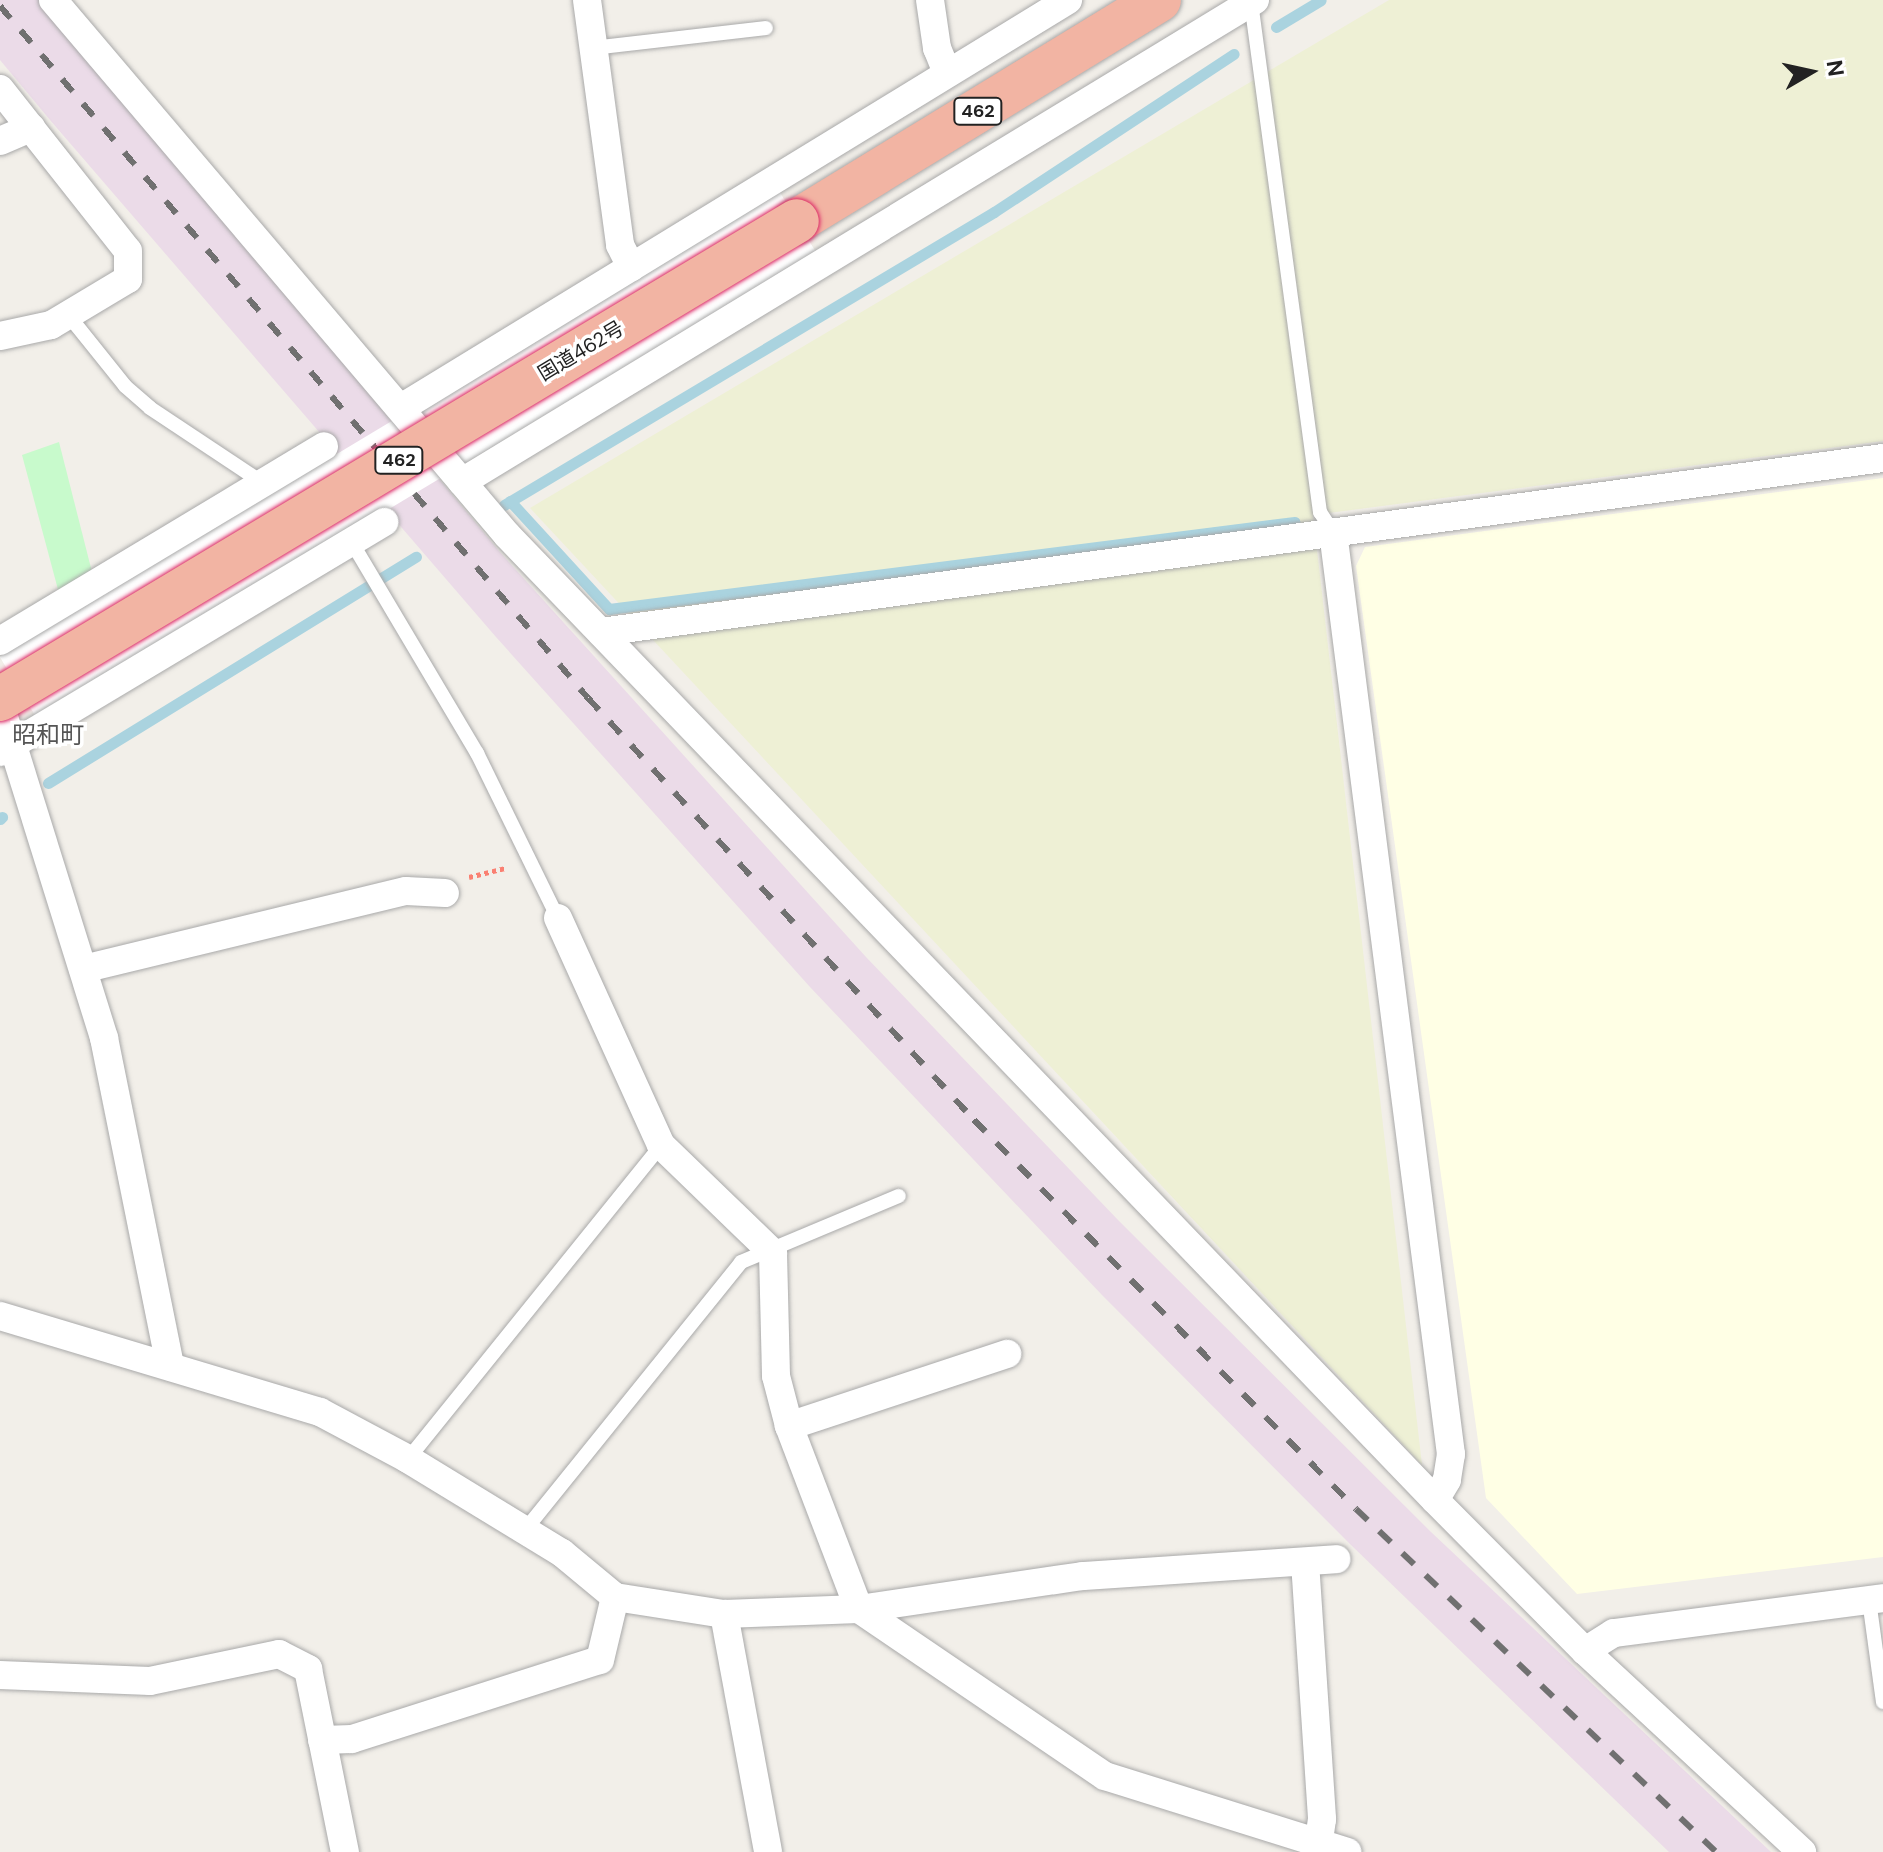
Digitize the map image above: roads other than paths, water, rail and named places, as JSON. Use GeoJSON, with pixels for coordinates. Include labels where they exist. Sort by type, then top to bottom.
{"type":"FeatureCollection","features":[{"type":"Feature","properties":{"kind":"highway","name":"国道462号"},"geometry":{"type":"LineString","coordinates":[[0,701],[1159,0]]}},
{"type":"Feature","properties":{"kind":"street"},"geometry":{"type":"LineString","coordinates":[[53,0],[462,482],[601,632],[1435,1500],[1585,1651],[1802,1852]]}},
{"type":"Feature","properties":{"kind":"street"},"geometry":{"type":"LineString","coordinates":[[587,0],[620,245],[631,267]]}},
{"type":"Feature","properties":{"kind":"street"},"geometry":{"type":"LineString","coordinates":[[930,0],[937,48],[947,73]]}},
{"type":"Feature","properties":{"kind":"street"},"geometry":{"type":"LineString","coordinates":[[401,408],[1068,0]]}},
{"type":"Feature","properties":{"kind":"street"},"geometry":{"type":"LineString","coordinates":[[462,482],[1253,1]]}},
{"type":"Feature","properties":{"kind":"street"},"geometry":{"type":"LineString","coordinates":[[0,89],[128,251],[128,279],[51,325],[0,336]]}},
{"type":"Feature","properties":{"kind":"street"},"geometry":{"type":"LineString","coordinates":[[0,141],[31,128]]}},
{"type":"Feature","properties":{"kind":"street"},"geometry":{"type":"LineString","coordinates":[[8,632],[324,446]]}},
{"type":"Feature","properties":{"kind":"street"},"geometry":{"type":"LineString","coordinates":[[601,632],[1883,458]]}},
{"type":"Feature","properties":{"kind":"street"},"geometry":{"type":"LineString","coordinates":[[263,483],[349,552]]}},
{"type":"Feature","properties":{"kind":"street"},"geometry":{"type":"LineString","coordinates":[[6,748],[349,552],[384,522]]}},
{"type":"Feature","properties":{"kind":"street"},"geometry":{"type":"LineString","coordinates":[[1333,532],[1451,1454],[1447,1480],[1435,1500]]}},
{"type":"Feature","properties":{"kind":"street"},"geometry":{"type":"LineString","coordinates":[[0,701],[6,748],[104,1038],[170,1366]]}},
{"type":"Feature","properties":{"kind":"street"},"geometry":{"type":"LineString","coordinates":[[83,969],[406,891],[445,893]]}},
{"type":"Feature","properties":{"kind":"street"},"geometry":{"type":"LineString","coordinates":[[558,918],[661,1145],[773,1253],[776,1376],[789,1426],[859,1609],[1105,1776],[1347,1852]]}},
{"type":"Feature","properties":{"kind":"street"},"geometry":{"type":"LineString","coordinates":[[0,1316],[320,1412],[408,1459],[525,1530],[615,1597],[724,1614],[859,1609],[1083,1576],[1336,1559]]}},
{"type":"Feature","properties":{"kind":"street"},"geometry":{"type":"LineString","coordinates":[[789,1426],[1007,1354]]}},
{"type":"Feature","properties":{"kind":"street"},"geometry":{"type":"LineString","coordinates":[[1305,1562],[1322,1819],[1319,1841]]}},
{"type":"Feature","properties":{"kind":"street"},"geometry":{"type":"LineString","coordinates":[[322,1740],[352,1739],[600,1660],[615,1597]]}},
{"type":"Feature","properties":{"kind":"street"},"geometry":{"type":"LineString","coordinates":[[1585,1651],[1614,1633],[1876,1599]]}},
{"type":"Feature","properties":{"kind":"street"},"geometry":{"type":"LineString","coordinates":[[724,1614],[768,1852]]}},
{"type":"Feature","properties":{"kind":"street"},"geometry":{"type":"LineString","coordinates":[[0,1675],[150,1681],[279,1654],[308,1669],[345,1852]]}},
{"type":"Feature","properties":{"kind":"lane"},"geometry":{"type":"LineString","coordinates":[[1253,1],[1320,512],[1333,532]]}},
{"type":"Feature","properties":{"kind":"lane"},"geometry":{"type":"LineString","coordinates":[[593,48],[766,28]]}},
{"type":"Feature","properties":{"kind":"lane"},"geometry":{"type":"LineString","coordinates":[[69,316],[125,386],[150,408],[263,483]]}},
{"type":"Feature","properties":{"kind":"lane"},"geometry":{"type":"LineString","coordinates":[[349,552],[388,603],[477,753],[558,918]]}},
{"type":"Feature","properties":{"kind":"lane"},"geometry":{"type":"LineString","coordinates":[[408,1459],[661,1145]]}},
{"type":"Feature","properties":{"kind":"lane"},"geometry":{"type":"LineString","coordinates":[[525,1530],[741,1262],[773,1253],[899,1196]]}},
{"type":"Feature","properties":{"kind":"lane"},"geometry":{"type":"LineString","coordinates":[[1876,1599],[1883,1702]]}},
{"type":"Feature","properties":{"kind":"waterway"},"geometry":{"type":"LineString","coordinates":[[1276,27],[1321,0]]}},
{"type":"Feature","properties":{"kind":"waterway"},"geometry":{"type":"LineString","coordinates":[[504,505],[994,212],[1234,54]]}},
{"type":"Feature","properties":{"kind":"waterway"},"geometry":{"type":"LineString","coordinates":[[510,501],[609,609],[1294,522]]}},
{"type":"Feature","properties":{"kind":"waterway"},"geometry":{"type":"LineString","coordinates":[[48,783],[416,557]]}},
{"type":"Feature","properties":{"kind":"railway"},"geometry":{"type":"LineString","coordinates":[[0,6],[588,698],[974,1120],[1356,1509],[1716,1852]]}},
{"type":"Feature","properties":{"kind":"district","name":"昭和町"},"geometry":{"type":"Point","coordinates":[48,735]}}]}
